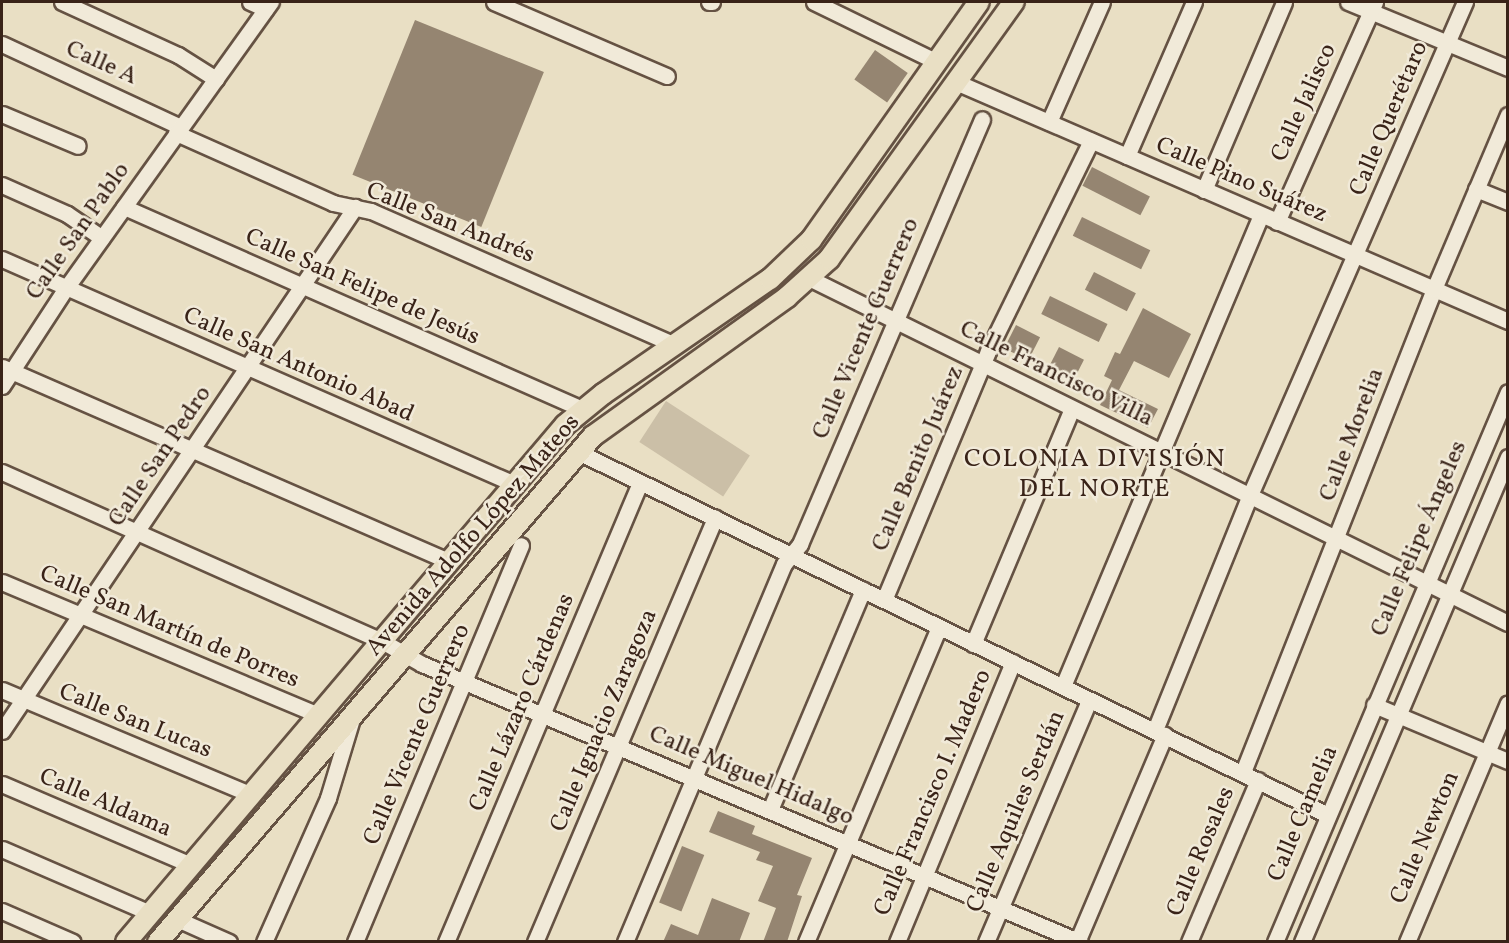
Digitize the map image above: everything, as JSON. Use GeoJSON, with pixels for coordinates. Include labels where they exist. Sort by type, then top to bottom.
{"type":"FeatureCollection","features":[{"type":"Feature","properties":{"kind":"main road","name":"Avenida Adolfo López Mateos"},"geometry":{"type":"LineString","coordinates":[[158,942],[578,452],[605,425],[811,279],[842,242],[1014,2]]}},
{"type":"Feature","properties":{"kind":"main road","name":"Avenida Adolfo López Mateos"},"geometry":{"type":"LineString","coordinates":[[126,942],[320,716],[512,483],[582,409],[770,279],[811,240],[974,7]]}},
{"type":"Feature","properties":{"kind":"main road"},"geometry":{"type":"LineString","coordinates":[[974,7],[995,28]]}},
{"type":"Feature","properties":{"kind":"street","name":"Calle A"},"geometry":{"type":"LineString","coordinates":[[62,2],[178,55],[216,79]]}},
{"type":"Feature","properties":{"kind":"street"},"geometry":{"type":"LineString","coordinates":[[250,2],[269,5]]}},
{"type":"Feature","properties":{"kind":"street"},"geometry":{"type":"LineString","coordinates":[[494,2],[510,5],[667,76]]}},
{"type":"Feature","properties":{"kind":"street"},"geometry":{"type":"LineString","coordinates":[[814,2],[937,62]]}},
{"type":"Feature","properties":{"kind":"street"},"geometry":{"type":"LineString","coordinates":[[1049,122],[1102,2]]}},
{"type":"Feature","properties":{"kind":"street"},"geometry":{"type":"LineString","coordinates":[[1127,156],[1194,2]]}},
{"type":"Feature","properties":{"kind":"street"},"geometry":{"type":"LineString","coordinates":[[1204,190],[1284,2]]}},
{"type":"Feature","properties":{"kind":"street"},"geometry":{"type":"LineString","coordinates":[[1348,2],[1373,6],[1447,43],[1508,68]]}},
{"type":"Feature","properties":{"kind":"street","name":"Calle Querétaro"},"geometry":{"type":"LineString","coordinates":[[1355,255],[1465,2]]}},
{"type":"Feature","properties":{"kind":"street","name":"Calle San Pablo"},"geometry":{"type":"LineString","coordinates":[[2,386],[7,369],[269,5]]}},
{"type":"Feature","properties":{"kind":"street","name":"Calle Jalisco"},"geometry":{"type":"LineString","coordinates":[[1277,222],[1373,6]]}},
{"type":"Feature","properties":{"kind":"street","name":"Calle A"},"geometry":{"type":"LineString","coordinates":[[2,45],[178,130]]}},
{"type":"Feature","properties":{"kind":"street","name":"Calle Pino Suárez"},"geometry":{"type":"LineString","coordinates":[[956,82],[1508,321]]}},
{"type":"Feature","properties":{"kind":"street"},"geometry":{"type":"LineString","coordinates":[[2,114],[78,146]]}},
{"type":"Feature","properties":{"kind":"street","name":"Calle Morelia"},"geometry":{"type":"LineString","coordinates":[[1243,772],[1434,289],[1508,115]]}},
{"type":"Feature","properties":{"kind":"street","name":"Calle Vicente Guerrero"},"geometry":{"type":"LineString","coordinates":[[625,942],[783,564],[800,544],[982,118]]}},
{"type":"Feature","properties":{"kind":"street","name":"Calle San Andrés"},"geometry":{"type":"LineString","coordinates":[[178,130],[333,203],[355,207],[673,344]]}},
{"type":"Feature","properties":{"kind":"street","name":"Calle Benito Juárez"},"geometry":{"type":"LineString","coordinates":[[884,600],[982,364],[1091,141]]}},
{"type":"Feature","properties":{"kind":"street"},"geometry":{"type":"LineString","coordinates":[[2,185],[67,214],[102,238]]}},
{"type":"Feature","properties":{"kind":"street"},"geometry":{"type":"LineString","coordinates":[[1476,189],[1508,202]]}},
{"type":"Feature","properties":{"kind":"street","name":"Calle San Felipe de Jesús"},"geometry":{"type":"LineString","coordinates":[[124,207],[303,288],[582,409]]}},
{"type":"Feature","properties":{"kind":"street","name":"Calle San Pedro"},"geometry":{"type":"LineString","coordinates":[[2,731],[194,451],[355,207]]}},
{"type":"Feature","properties":{"kind":"street"},"geometry":{"type":"LineString","coordinates":[[1063,686],[1260,215]]}},
{"type":"Feature","properties":{"kind":"street"},"geometry":{"type":"LineString","coordinates":[[1078,941],[1250,495],[1355,255]]}},
{"type":"Feature","properties":{"kind":"street","name":"Calle San Antonio Abad"},"geometry":{"type":"LineString","coordinates":[[2,259],[247,369],[512,483]]}},
{"type":"Feature","properties":{"kind":"street","name":"Calle Francisco Villa"},"geometry":{"type":"LineString","coordinates":[[811,279],[894,322],[1508,623]]}},
{"type":"Feature","properties":{"kind":"street"},"geometry":{"type":"LineString","coordinates":[[7,369],[449,561]]}},
{"type":"Feature","properties":{"kind":"street","name":"Calle Felipe Ángeles"},"geometry":{"type":"LineString","coordinates":[[1374,705],[1508,392]]}},
{"type":"Feature","properties":{"kind":"street"},"geometry":{"type":"LineString","coordinates":[[973,644],[1072,409]]}},
{"type":"Feature","properties":{"kind":"street"},"geometry":{"type":"LineString","coordinates":[[578,452],[1328,815]]}},
{"type":"Feature","properties":{"kind":"street","name":"Calle Felipe Ángeles"},"geometry":{"type":"LineString","coordinates":[[1397,714],[1508,457]]}},
{"type":"Feature","properties":{"kind":"street","name":"Calle Miguel Hidalgo"},"geometry":{"type":"LineString","coordinates":[[2,472],[382,641],[404,655],[1078,941]]}},
{"type":"Feature","properties":{"kind":"street","name":"Calle Lázaro Cárdenas"},"geometry":{"type":"LineString","coordinates":[[446,942],[640,482]]}},
{"type":"Feature","properties":{"kind":"street","name":"Calle Ignacio Zaragoza"},"geometry":{"type":"LineString","coordinates":[[535,942],[715,518]]}},
{"type":"Feature","properties":{"kind":"street","name":"Calle Vicente Guerrero"},"geometry":{"type":"LineString","coordinates":[[355,942],[466,682],[521,545]]}},
{"type":"Feature","properties":{"kind":"street","name":"Calle San Martín de Porres"},"geometry":{"type":"LineString","coordinates":[[2,582],[320,716]]}},
{"type":"Feature","properties":{"kind":"street"},"geometry":{"type":"LineString","coordinates":[[770,810],[863,590]]}},
{"type":"Feature","properties":{"kind":"street"},"geometry":{"type":"LineString","coordinates":[[806,942],[939,627]]}},
{"type":"Feature","properties":{"kind":"street","name":"Calle Francisco I. Madero"},"geometry":{"type":"LineString","coordinates":[[897,942],[1013,662]]}},
{"type":"Feature","properties":{"kind":"street","name":"Calle San Lucas"},"geometry":{"type":"LineString","coordinates":[[2,690],[252,795]]}},
{"type":"Feature","properties":{"kind":"street","name":"Calle Aquiles Serdán"},"geometry":{"type":"LineString","coordinates":[[987,942],[1089,700]]}},
{"type":"Feature","properties":{"kind":"street","name":"Calle Newton"},"geometry":{"type":"LineString","coordinates":[[1407,942],[1508,703]]}},
{"type":"Feature","properties":{"kind":"street"},"geometry":{"type":"LineString","coordinates":[[1374,705],[1508,761]]}},
{"type":"Feature","properties":{"kind":"street","name":"Calle Camelia"},"geometry":{"type":"LineString","coordinates":[[1275,942],[1374,705]]}},
{"type":"Feature","properties":{"kind":"street"},"geometry":{"type":"LineString","coordinates":[[264,942],[328,798],[354,712]]}},
{"type":"Feature","properties":{"kind":"street","name":"Calle Camelia"},"geometry":{"type":"LineString","coordinates":[[1302,942],[1397,714]]}},
{"type":"Feature","properties":{"kind":"street","name":"Calle Rosales"},"geometry":{"type":"LineString","coordinates":[[1189,942],[1258,780]]}},
{"type":"Feature","properties":{"kind":"street","name":"Calle Aldama"},"geometry":{"type":"LineString","coordinates":[[2,784],[191,866]]}},
{"type":"Feature","properties":{"kind":"street"},"geometry":{"type":"LineString","coordinates":[[2,849],[150,913]]}},
{"type":"Feature","properties":{"kind":"street"},"geometry":{"type":"LineString","coordinates":[[2,911],[73,942]]}},
{"type":"Feature","properties":{"kind":"street"},"geometry":{"type":"LineString","coordinates":[[177,919],[229,942]]}},
{"type":"Feature","properties":{"kind":"shaded area"},"geometry":{"type":"Polygon","coordinates":[[[666,401],[750,455],[723,497],[639,442],[666,401]]]}},
{"type":"Feature","properties":{"kind":"building"},"geometry":{"type":"Polygon","coordinates":[[[415,20],[544,72],[481,227],[352,175],[415,20]]]}},
{"type":"Feature","properties":{"kind":"building"},"geometry":{"type":"Polygon","coordinates":[[[875,50],[908,73],[887,102],[854,79],[875,50]]]}},
{"type":"Feature","properties":{"kind":"building"},"geometry":{"type":"Polygon","coordinates":[[[1092,167],[1150,197],[1140,215],[1082,186],[1092,167]]]}},
{"type":"Feature","properties":{"kind":"building"},"geometry":{"type":"Polygon","coordinates":[[[1082,217],[1150,250],[1141,269],[1073,236],[1082,217]]]}},
{"type":"Feature","properties":{"kind":"building"},"geometry":{"type":"Polygon","coordinates":[[[1094,272],[1136,293],[1127,311],[1085,290],[1094,272]]]}},
{"type":"Feature","properties":{"kind":"building"},"geometry":{"type":"Polygon","coordinates":[[[1050,296],[1108,324],[1099,342],[1041,314],[1050,296]]]}},
{"type":"Feature","properties":{"kind":"building"},"geometry":{"type":"Polygon","coordinates":[[[1143,308],[1191,334],[1169,378],[1134,361],[1119,390],[1158,409],[1148,428],[1100,405],[1112,380],[1104,376],[1115,352],[1120,354],[1143,308]]]}},
{"type":"Feature","properties":{"kind":"building"},"geometry":{"type":"Polygon","coordinates":[[[1016,325],[1040,337],[1028,360],[1004,348],[1016,325]]]}},
{"type":"Feature","properties":{"kind":"building"},"geometry":{"type":"Polygon","coordinates":[[[1059,347],[1084,360],[1074,378],[1049,366],[1059,347]]]}},
{"type":"Feature","properties":{"kind":"building"},"geometry":{"type":"Polygon","coordinates":[[[718,811],[755,826],[752,834],[812,858],[797,895],[802,896],[787,942],[763,942],[776,908],[758,901],[773,866],[756,860],[760,852],[709,832],[718,811]]]}},
{"type":"Feature","properties":{"kind":"building"},"geometry":{"type":"Polygon","coordinates":[[[682,846],[704,855],[681,912],[659,903],[682,846]]]}},
{"type":"Feature","properties":{"kind":"building"},"geometry":{"type":"Polygon","coordinates":[[[712,898],[750,913],[739,942],[663,942],[671,924],[698,935],[712,898]]]}},
{"type":"Feature","properties":{"kind":"district","name":"COLONIA DIVISIÓN DEL NORTE"},"geometry":{"type":"Point","coordinates":[1095,475]}}]}
